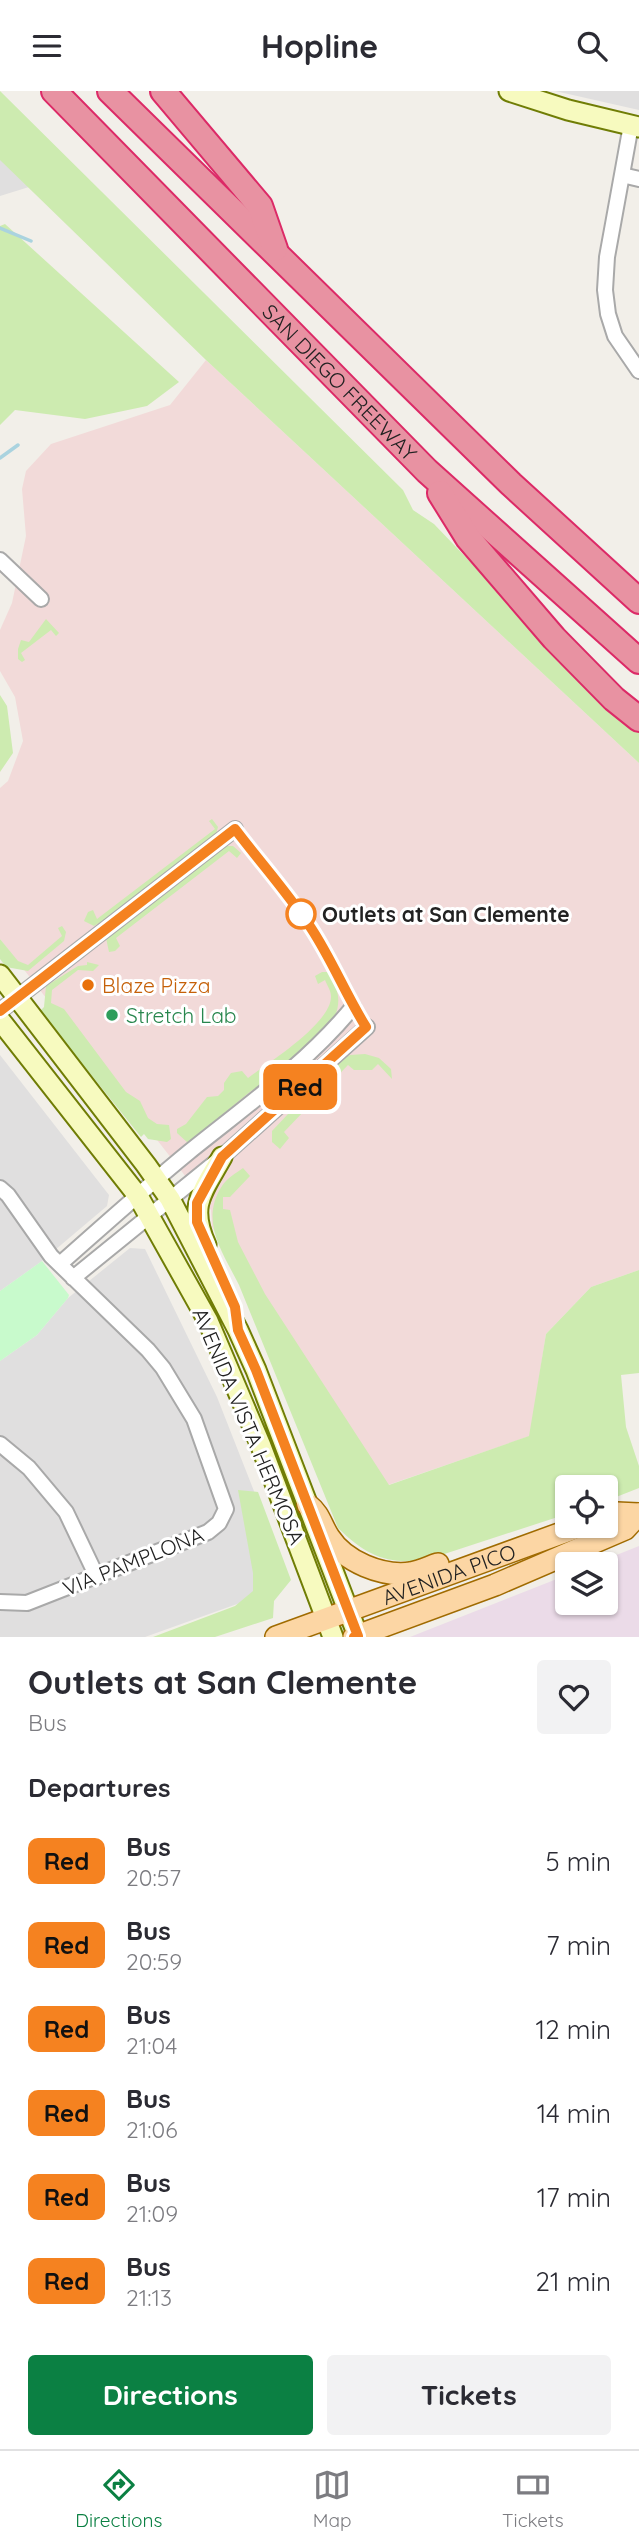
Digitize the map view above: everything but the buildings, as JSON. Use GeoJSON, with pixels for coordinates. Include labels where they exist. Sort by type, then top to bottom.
{"type":"FeatureCollection","features":[{"type":"Feature","properties":{"kind":"highway"},"geometry":{"type":"LineString","coordinates":[[36,91],[117,156]]}},
{"type":"Feature","properties":{"kind":"highway","name":"SAN DIEGO FREEWAY"},"geometry":{"type":"LineString","coordinates":[[54,91],[427,471],[639,661]]}},
{"type":"Feature","properties":{"kind":"highway","name":"SAN DIEGO FREEWAY"},"geometry":{"type":"LineString","coordinates":[[110,91],[511,484],[629,585],[639,601]]}},
{"type":"Feature","properties":{"kind":"highway"},"geometry":{"type":"LineString","coordinates":[[163,91],[260,206],[278,256]]}},
{"type":"Feature","properties":{"kind":"highway"},"geometry":{"type":"LineString","coordinates":[[427,471],[468,538],[502,578],[554,638],[614,699],[639,719]]}},
{"type":"Feature","properties":{"kind":"main road"},"geometry":{"type":"LineString","coordinates":[[509,91],[568,110],[635,126]]}},
{"type":"Feature","properties":{"kind":"main road","name":"AVENIDA VISTA HERMOSA"},"geometry":{"type":"LineString","coordinates":[[0,975],[170,1199],[238,1330],[308,1505],[356,1636]]}},
{"type":"Feature","properties":{"kind":"main road","name":"AVENIDA VISTA HERMOSA"},"geometry":{"type":"LineString","coordinates":[[0,1020],[138,1196],[208,1321],[230,1369],[330,1628]]}},
{"type":"Feature","properties":{"kind":"main road"},"geometry":{"type":"LineString","coordinates":[[222,1157],[197,1203],[197,1222],[235,1307],[238,1330]]}},
{"type":"Feature","properties":{"kind":"main road"},"geometry":{"type":"LineString","coordinates":[[308,1505],[317,1512],[329,1538],[350,1558],[385,1572],[411,1573],[496,1546],[517,1550]]}},
{"type":"Feature","properties":{"kind":"main road","name":"AVENIDA PICO"},"geometry":{"type":"LineString","coordinates":[[618,1513],[639,1514]]}},
{"type":"Feature","properties":{"kind":"main road","name":"AVENIDA PICO"},"geometry":{"type":"LineString","coordinates":[[356,1636],[495,1585],[625,1529],[639,1514]]}},
{"type":"Feature","properties":{"kind":"main road","name":"AVENIDA PICO"},"geometry":{"type":"LineString","coordinates":[[276,1637],[330,1628],[348,1611],[555,1536]]}},
{"type":"Feature","properties":{"kind":"street"},"geometry":{"type":"LineString","coordinates":[[635,126],[622,175],[605,270],[608,314],[615,336],[639,371]]}},
{"type":"Feature","properties":{"kind":"street"},"geometry":{"type":"LineString","coordinates":[[622,175],[639,179]]}},
{"type":"Feature","properties":{"kind":"street"},"geometry":{"type":"LineString","coordinates":[[0,560],[41,599]]}},
{"type":"Feature","properties":{"kind":"street"},"geometry":{"type":"LineString","coordinates":[[0,1011],[235,829]]}},
{"type":"Feature","properties":{"kind":"street"},"geometry":{"type":"LineString","coordinates":[[60,1265],[156,1179],[271,1088],[354,1007]]}},
{"type":"Feature","properties":{"kind":"street"},"geometry":{"type":"LineString","coordinates":[[73,1277],[222,1157],[366,1027]]}},
{"type":"Feature","properties":{"kind":"street","name":"VIA PAMPLONA"},"geometry":{"type":"LineString","coordinates":[[0,1188],[60,1265],[132,1334],[163,1368],[194,1419],[226,1509],[219,1523],[208,1532],[26,1604],[0,1601]]}},
{"type":"Feature","properties":{"kind":"street"},"geometry":{"type":"LineString","coordinates":[[0,1444],[29,1468],[65,1512],[97,1577]]}},
{"type":"Feature","properties":{"kind":"shaded area"},"geometry":{"type":"Polygon","coordinates":[[[555,91],[639,91],[639,110],[555,91]]]}},
{"type":"Feature","properties":{"kind":"shaded area"},"geometry":{"type":"Polygon","coordinates":[[[0,158],[29,187],[0,196],[0,158]]]}},
{"type":"Feature","properties":{"kind":"shaded area"},"geometry":{"type":"Polygon","coordinates":[[[206,360],[639,763],[639,1270],[591,1287],[546,1334],[530,1436],[388,1485],[212,1227],[211,1210],[204,1200],[0,939],[0,788],[8,781],[23,741],[15,697],[0,671],[0,630],[12,603],[26,536],[22,489],[26,471],[51,444],[170,405],[206,360]]]}},
{"type":"Feature","properties":{"kind":"shaded area"},"geometry":{"type":"Polygon","coordinates":[[[0,1055],[109,1195],[107,1206],[42,1261],[0,1291],[0,1055]]]}},
{"type":"Feature","properties":{"kind":"shaded area"},"geometry":{"type":"Polygon","coordinates":[[[130,1248],[145,1249],[217,1397],[274,1542],[251,1599],[145,1637],[0,1637],[0,1361],[37,1335],[68,1298],[130,1248]]]}},
{"type":"Feature","properties":{"kind":"shaded area"},"geometry":{"type":"Polygon","coordinates":[[[639,1546],[639,1637],[410,1637],[555,1580],[555,1615],[618,1615],[618,1554],[639,1546]]]}},
{"type":"Feature","properties":{"kind":"green space"},"geometry":{"type":"Polygon","coordinates":[[[0,91],[403,490],[413,510],[434,524],[609,707],[639,731],[639,763],[206,360],[0,160],[0,91]]]}},
{"type":"Feature","properties":{"kind":"green space"},"geometry":{"type":"Polygon","coordinates":[[[5,224],[179,382],[147,406],[85,419],[15,410],[0,425],[0,226],[5,224]]]}},
{"type":"Feature","properties":{"kind":"green space"},"geometry":{"type":"Polygon","coordinates":[[[46,619],[59,633],[56,636],[51,630],[21,653],[25,660],[22,662],[18,659],[21,640],[29,642],[46,619]]]}},
{"type":"Feature","properties":{"kind":"green space"},"geometry":{"type":"Polygon","coordinates":[[[0,695],[7,706],[13,753],[0,772],[0,695]]]}},
{"type":"Feature","properties":{"kind":"green space"},"geometry":{"type":"Polygon","coordinates":[[[212,819],[218,827],[216,834],[104,920],[94,926],[84,921],[88,912],[93,910],[97,919],[215,829],[209,821],[212,819]]]}},
{"type":"Feature","properties":{"kind":"green space"},"geometry":{"type":"Polygon","coordinates":[[[226,846],[233,846],[241,853],[237,858],[229,851],[116,938],[120,946],[109,952],[106,938],[226,846]]]}},
{"type":"Feature","properties":{"kind":"green space"},"geometry":{"type":"Polygon","coordinates":[[[62,926],[66,932],[64,941],[28,971],[6,967],[0,959],[0,939],[18,961],[28,965],[62,936],[58,928],[62,926]]]}},
{"type":"Feature","properties":{"kind":"green space"},"geometry":{"type":"Polygon","coordinates":[[[87,962],[99,965],[93,971],[78,970],[52,990],[51,1003],[64,1009],[126,1092],[140,1101],[148,1118],[157,1124],[169,1125],[171,1139],[167,1142],[148,1139],[144,1134],[141,1137],[40,1011],[44,1007],[46,986],[78,966],[87,965],[87,962]]]}},
{"type":"Feature","properties":{"kind":"green space"},"geometry":{"type":"Polygon","coordinates":[[[329,972],[337,990],[338,1006],[334,1019],[268,1082],[251,1091],[188,1143],[177,1133],[177,1129],[186,1124],[207,1097],[218,1096],[224,1090],[224,1083],[231,1073],[242,1071],[248,1078],[283,1053],[321,1018],[329,1007],[331,996],[325,980],[318,984],[315,976],[329,972]]]}},
{"type":"Feature","properties":{"kind":"green space"},"geometry":{"type":"Polygon","coordinates":[[[365,1054],[379,1058],[391,1069],[392,1079],[378,1064],[372,1070],[354,1070],[348,1065],[284,1132],[289,1138],[280,1149],[272,1142],[272,1131],[336,1063],[350,1055],[365,1054]]]}},
{"type":"Feature","properties":{"kind":"green space"},"geometry":{"type":"Polygon","coordinates":[[[243,1168],[250,1176],[230,1197],[223,1197],[223,1209],[230,1210],[238,1242],[265,1294],[389,1485],[529,1436],[546,1334],[591,1287],[639,1270],[639,1373],[621,1375],[626,1427],[639,1466],[639,1488],[618,1496],[618,1475],[555,1475],[555,1518],[426,1560],[388,1559],[358,1545],[338,1528],[239,1285],[216,1237],[213,1224],[215,1199],[231,1176],[243,1168]]]}},
{"type":"Feature","properties":{"kind":"green space"},"geometry":{"type":"Polygon","coordinates":[[[42,1261],[69,1295],[68,1298],[37,1335],[0,1361],[0,1291],[42,1261]]]}},
{"type":"Feature","properties":{"kind":"green space"},"geometry":{"type":"Polygon","coordinates":[[[238,1490],[258,1492],[291,1580],[274,1601],[273,1618],[215,1637],[153,1637],[235,1606],[253,1591],[253,1573],[238,1490]]]}},
{"type":"Feature","properties":{"kind":"waterway"},"geometry":{"type":"LineString","coordinates":[[0,228],[31,241]]}},
{"type":"Feature","properties":{"kind":"waterway"},"geometry":{"type":"LineString","coordinates":[[0,458],[18,445]]}},
{"type":"Feature","properties":{"kind":"bus line","name":"Red"},"geometry":{"type":"LineString","coordinates":[[0,1011],[235,829],[310,926],[340,977],[366,1027],[222,1157],[197,1203],[197,1222],[235,1307],[238,1330],[256,1370],[358,1636],[354,1637]]}},
{"type":"Feature","properties":{"kind":"place","name":"Outlets at San Clemente"},"geometry":{"type":"Point","coordinates":[301,914]}},
{"type":"Feature","properties":{"kind":"place","name":"Blaze Pizza"},"geometry":{"type":"Point","coordinates":[88,985]}},
{"type":"Feature","properties":{"kind":"place","name":"Stretch Lab"},"geometry":{"type":"Point","coordinates":[112,1015]}}]}
